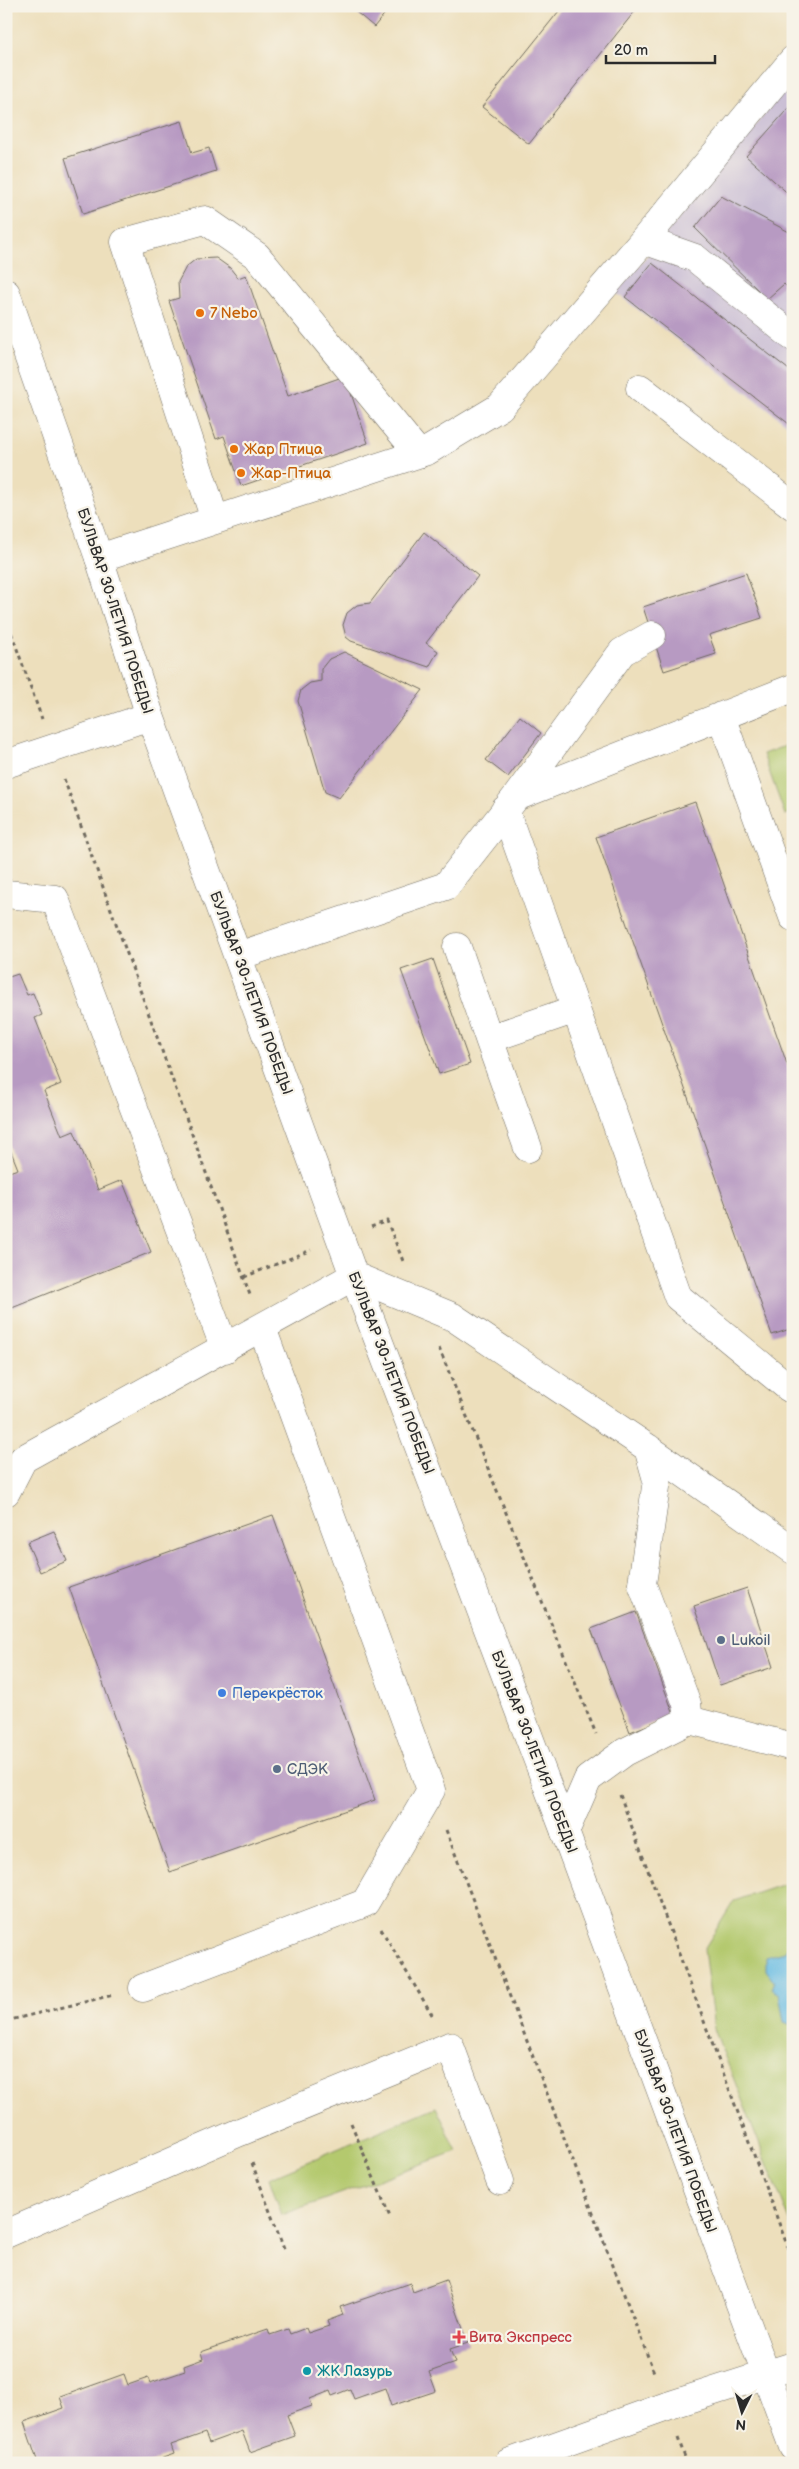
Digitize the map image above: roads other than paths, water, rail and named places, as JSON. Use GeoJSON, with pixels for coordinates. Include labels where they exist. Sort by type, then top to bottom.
{"type":"FeatureCollection","features":[{"type":"Feature","properties":{"kind":"main road"},"geometry":{"type":"LineString","coordinates":[[99,558],[419,454],[500,407],[644,240],[793,60]]}},
{"type":"Feature","properties":{"kind":"main road"},"geometry":{"type":"LineString","coordinates":[[215,520],[124,242],[206,220],[257,256],[419,454]]}},
{"type":"Feature","properties":{"kind":"main road"},"geometry":{"type":"LineString","coordinates":[[644,240],[695,258],[793,337]]}},
{"type":"Feature","properties":{"kind":"main road","name":"БУЛЬВАР 30-ЛЕТИЯ ПОБЕДЫ"},"geometry":{"type":"LineString","coordinates":[[6,293],[99,558],[150,716],[354,1276],[565,1832],[793,2447]]}},
{"type":"Feature","properties":{"kind":"main road"},"geometry":{"type":"LineString","coordinates":[[640,388],[793,506]]}},
{"type":"Feature","properties":{"kind":"main road"},"geometry":{"type":"LineString","coordinates":[[238,956],[446,886],[511,803],[622,652],[652,635]]}},
{"type":"Feature","properties":{"kind":"main road"},"geometry":{"type":"LineString","coordinates":[[511,803],[793,688]]}},
{"type":"Feature","properties":{"kind":"main road"},"geometry":{"type":"LineString","coordinates":[[6,764],[150,716]]}},
{"type":"Feature","properties":{"kind":"main road"},"geometry":{"type":"LineString","coordinates":[[721,716],[793,917]]}},
{"type":"Feature","properties":{"kind":"main road"},"geometry":{"type":"LineString","coordinates":[[511,803],[576,1009],[678,1297],[789,1388],[793,1387]]}},
{"type":"Feature","properties":{"kind":"main road"},"geometry":{"type":"LineString","coordinates":[[6,894],[55,899],[225,1348]]}},
{"type":"Feature","properties":{"kind":"main road"},"geometry":{"type":"LineString","coordinates":[[456,947],[528,1148]]}},
{"type":"Feature","properties":{"kind":"main road"},"geometry":{"type":"LineString","coordinates":[[489,1039],[576,1009]]}},
{"type":"Feature","properties":{"kind":"main road"},"geometry":{"type":"LineString","coordinates":[[6,1492],[22,1459],[354,1276],[453,1318],[648,1448],[793,1550]]}},
{"type":"Feature","properties":{"kind":"main road"},"geometry":{"type":"LineString","coordinates":[[143,1988],[365,1903],[430,1790],[262,1328]]}},
{"type":"Feature","properties":{"kind":"main road"},"geometry":{"type":"LineString","coordinates":[[648,1448],[657,1480],[642,1584],[687,1704],[689,1720]]}},
{"type":"Feature","properties":{"kind":"main road"},"geometry":{"type":"LineString","coordinates":[[565,1832],[588,1779],[625,1752],[689,1720],[793,1747]]}},
{"type":"Feature","properties":{"kind":"main road"},"geometry":{"type":"LineString","coordinates":[[6,2234],[240,2132],[450,2046],[500,2181]]}},
{"type":"Feature","properties":{"kind":"main road"},"geometry":{"type":"LineString","coordinates":[[508,2463],[667,2406],[793,2366]]}},
{"type":"Feature","properties":{"kind":"water"},"geometry":{"type":"Polygon","coordinates":[[[790,1943],[793,1944],[793,2030],[792,2025],[784,2022],[779,1994],[771,1989],[774,1981],[766,1970],[766,1957],[785,1952],[790,1943]]]}},
{"type":"Feature","properties":{"kind":"place","name":"7 Nebo"},"geometry":{"type":"Point","coordinates":[200,313]}},
{"type":"Feature","properties":{"kind":"place","name":"Жар Птица"},"geometry":{"type":"Point","coordinates":[234,449]}},
{"type":"Feature","properties":{"kind":"place","name":"Жар-Птица"},"geometry":{"type":"Point","coordinates":[241,473]}},
{"type":"Feature","properties":{"kind":"place","name":"Lukoil"},"geometry":{"type":"Point","coordinates":[721,1640]}},
{"type":"Feature","properties":{"kind":"place","name":"Перекрёсток"},"geometry":{"type":"Point","coordinates":[222,1693]}},
{"type":"Feature","properties":{"kind":"place","name":"СДЭК"},"geometry":{"type":"Point","coordinates":[277,1769]}},
{"type":"Feature","properties":{"kind":"place","name":"Вита Экспресс"},"geometry":{"type":"Point","coordinates":[459,2337]}},
{"type":"Feature","properties":{"kind":"place","name":"ЖК Лазурь"},"geometry":{"type":"Point","coordinates":[307,2371]}}]}
